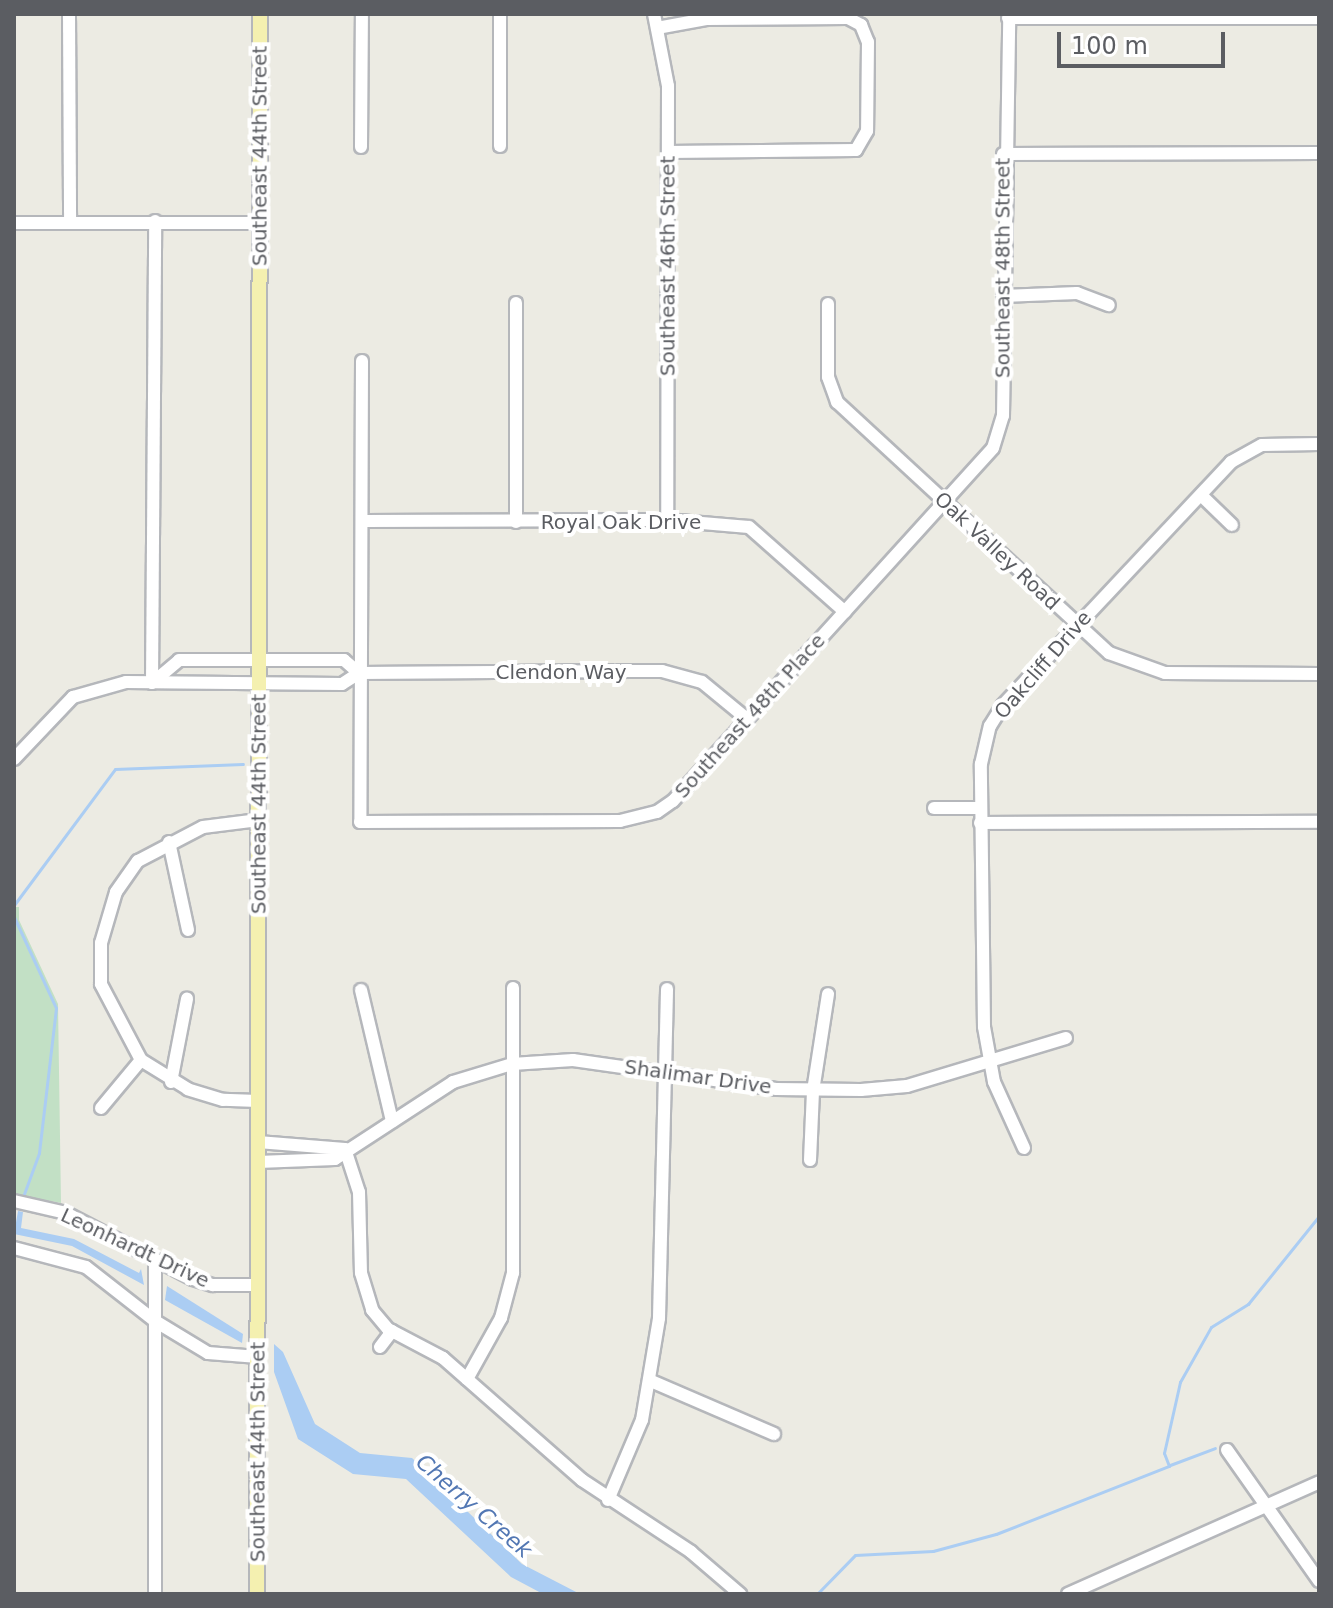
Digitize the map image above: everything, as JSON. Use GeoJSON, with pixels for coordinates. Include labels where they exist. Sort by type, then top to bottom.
{"type":"FeatureCollection","features":[{"type":"Feature","properties":{"kind":"main road","name":"Southeast 44th Street"},"geometry":{"type":"LineString","coordinates":[[257,1594],[260,14]]}},
{"type":"Feature","properties":{"kind":"street"},"geometry":{"type":"LineString","coordinates":[[69,14],[70,221]]}},
{"type":"Feature","properties":{"kind":"street"},"geometry":{"type":"LineString","coordinates":[[361,147],[362,14]]}},
{"type":"Feature","properties":{"kind":"street"},"geometry":{"type":"LineString","coordinates":[[500,14],[500,146]]}},
{"type":"Feature","properties":{"kind":"street","name":"Southeast 46th Street"},"geometry":{"type":"LineString","coordinates":[[654,14],[668,86],[667,520]]}},
{"type":"Feature","properties":{"kind":"street"},"geometry":{"type":"LineString","coordinates":[[1008,16],[1319,18]]}},
{"type":"Feature","properties":{"kind":"street","name":"Southeast 48th Street"},"geometry":{"type":"LineString","coordinates":[[946,504],[987,458],[1000,429],[1008,16]]}},
{"type":"Feature","properties":{"kind":"street"},"geometry":{"type":"LineString","coordinates":[[657,28],[706,19],[855,21],[868,42],[867,131],[856,150],[668,152]]}},
{"type":"Feature","properties":{"kind":"street"},"geometry":{"type":"LineString","coordinates":[[1003,154],[1319,153]]}},
{"type":"Feature","properties":{"kind":"street"},"geometry":{"type":"LineString","coordinates":[[152,683],[155,221]]}},
{"type":"Feature","properties":{"kind":"street"},"geometry":{"type":"LineString","coordinates":[[14,223],[260,223]]}},
{"type":"Feature","properties":{"kind":"street"},"geometry":{"type":"LineString","coordinates":[[1003,296],[1077,293],[1109,305]]}},
{"type":"Feature","properties":{"kind":"street"},"geometry":{"type":"LineString","coordinates":[[516,303],[516,522]]}},
{"type":"Feature","properties":{"kind":"street","name":"Oak Valley Road"},"geometry":{"type":"LineString","coordinates":[[828,304],[828,377],[837,402],[1109,653],[1151,671],[1319,674]]}},
{"type":"Feature","properties":{"kind":"street"},"geometry":{"type":"LineString","coordinates":[[359,673],[364,521],[362,361]]}},
{"type":"Feature","properties":{"kind":"street","name":"Oakcliff Drive"},"geometry":{"type":"LineString","coordinates":[[1024,1148],[1004,1111],[989,1063],[982,995],[981,764],[990,726],[1003,705],[1231,462],[1252,448],[1319,444]]}},
{"type":"Feature","properties":{"kind":"street"},"geometry":{"type":"LineString","coordinates":[[1201,495],[1232,525]]}},
{"type":"Feature","properties":{"kind":"street","name":"Southeast 48th Place"},"geometry":{"type":"LineString","coordinates":[[359,673],[360,822],[641,819],[673,801],[946,504]]}},
{"type":"Feature","properties":{"kind":"street","name":"Royal Oak Drive"},"geometry":{"type":"LineString","coordinates":[[364,521],[667,520],[749,527],[845,612]]}},
{"type":"Feature","properties":{"kind":"street","name":"Clendon Way"},"geometry":{"type":"LineString","coordinates":[[152,683],[179,660],[344,660],[359,673]]}},
{"type":"Feature","properties":{"kind":"street"},"geometry":{"type":"LineString","coordinates":[[205,661],[205,685]]}},
{"type":"Feature","properties":{"kind":"street","name":"Clendon Way"},"geometry":{"type":"LineString","coordinates":[[16,750],[73,697],[105,685],[342,684],[359,673],[680,672],[702,682],[747,719]]}},
{"type":"Feature","properties":{"kind":"street"},"geometry":{"type":"LineString","coordinates":[[934,808],[980,808]]}},
{"type":"Feature","properties":{"kind":"street"},"geometry":{"type":"LineString","coordinates":[[258,1101],[223,1100],[171,1082],[141,1060],[101,984],[101,943],[125,878],[138,861],[169,842],[203,827],[259,820]]}},
{"type":"Feature","properties":{"kind":"street"},"geometry":{"type":"LineString","coordinates":[[980,823],[1319,822]]}},
{"type":"Feature","properties":{"kind":"street"},"geometry":{"type":"LineString","coordinates":[[169,842],[188,930]]}},
{"type":"Feature","properties":{"kind":"street"},"geometry":{"type":"LineString","coordinates":[[467,1379],[501,1318],[513,1273],[513,988]]}},
{"type":"Feature","properties":{"kind":"street"},"geometry":{"type":"LineString","coordinates":[[608,1500],[642,1420],[651,1381],[663,1254],[662,1070],[667,989]]}},
{"type":"Feature","properties":{"kind":"street"},"geometry":{"type":"LineString","coordinates":[[361,990],[392,1121]]}},
{"type":"Feature","properties":{"kind":"street"},"geometry":{"type":"LineString","coordinates":[[810,1160],[813,1091],[828,994]]}},
{"type":"Feature","properties":{"kind":"street"},"geometry":{"type":"LineString","coordinates":[[171,1082],[187,999]]}},
{"type":"Feature","properties":{"kind":"street","name":"Shalimar Drive"},"geometry":{"type":"LineString","coordinates":[[258,1162],[335,1159],[345,1149],[453,1082],[512,1064],[573,1060],[813,1091],[907,1086],[1066,1038]]}},
{"type":"Feature","properties":{"kind":"street"},"geometry":{"type":"LineString","coordinates":[[101,1108],[141,1060]]}},
{"type":"Feature","properties":{"kind":"street"},"geometry":{"type":"LineString","coordinates":[[258,1142],[345,1149],[359,1192],[361,1273],[372,1310],[392,1331],[443,1358],[608,1500],[691,1552],[740,1594]]}},
{"type":"Feature","properties":{"kind":"street","name":"Leonhardt Drive"},"geometry":{"type":"LineString","coordinates":[[20,1202],[66,1213],[155,1260],[213,1285],[258,1285]]}},
{"type":"Feature","properties":{"kind":"street","name":"Leonhardt Drive"},"geometry":{"type":"LineString","coordinates":[[15,1252],[86,1267],[155,1321],[208,1353],[258,1357]]}},
{"type":"Feature","properties":{"kind":"street"},"geometry":{"type":"LineString","coordinates":[[155,1260],[155,1594]]}},
{"type":"Feature","properties":{"kind":"street"},"geometry":{"type":"LineString","coordinates":[[380,1347],[392,1331]]}},
{"type":"Feature","properties":{"kind":"street"},"geometry":{"type":"LineString","coordinates":[[651,1381],[774,1434]]}},
{"type":"Feature","properties":{"kind":"street"},"geometry":{"type":"LineString","coordinates":[[1227,1450],[1319,1581]]}},
{"type":"Feature","properties":{"kind":"street"},"geometry":{"type":"LineString","coordinates":[[1068,1594],[1319,1482]]}},
{"type":"Feature","properties":{"kind":"green space"},"geometry":{"type":"Polygon","coordinates":[[[14,907],[19,907],[19,920],[58,1004],[61,1203],[14,1194],[14,907]]]}},
{"type":"Feature","properties":{"kind":"water"},"geometry":{"type":"Polygon","coordinates":[[[18,1211],[23,1212],[21,1228],[74,1239],[139,1273],[141,1269],[144,1285],[72,1246],[14,1234],[18,1211]]]}},
{"type":"Feature","properties":{"kind":"water"},"geometry":{"type":"Polygon","coordinates":[[[167,1286],[243,1334],[242,1343],[165,1300],[167,1286]]]}},
{"type":"Feature","properties":{"kind":"water"},"geometry":{"type":"Polygon","coordinates":[[[274,1344],[283,1352],[315,1424],[360,1453],[412,1458],[522,1564],[580,1594],[543,1594],[511,1577],[406,1479],[353,1474],[298,1439],[274,1372],[274,1344]]]}},
{"type":"Feature","properties":{"kind":"waterway"},"geometry":{"type":"LineString","coordinates":[[14,905],[115,769],[243,764]]}},
{"type":"Feature","properties":{"kind":"waterway"},"geometry":{"type":"LineString","coordinates":[[14,917],[56,1008],[39,1153],[24,1194]]}},
{"type":"Feature","properties":{"kind":"waterway"},"geometry":{"type":"LineString","coordinates":[[817,1594],[855,1555],[933,1551],[996,1534],[1169,1466],[1164,1453],[1180,1382],[1211,1327],[1248,1304],[1319,1216]]}},
{"type":"Feature","properties":{"kind":"waterway"},"geometry":{"type":"LineString","coordinates":[[1170,1465],[1215,1448]]}},
{"type":"Feature","properties":{"kind":"water label","name":"Cherry Creek"},"geometry":{"type":"Point","coordinates":[474,1506]}}]}
